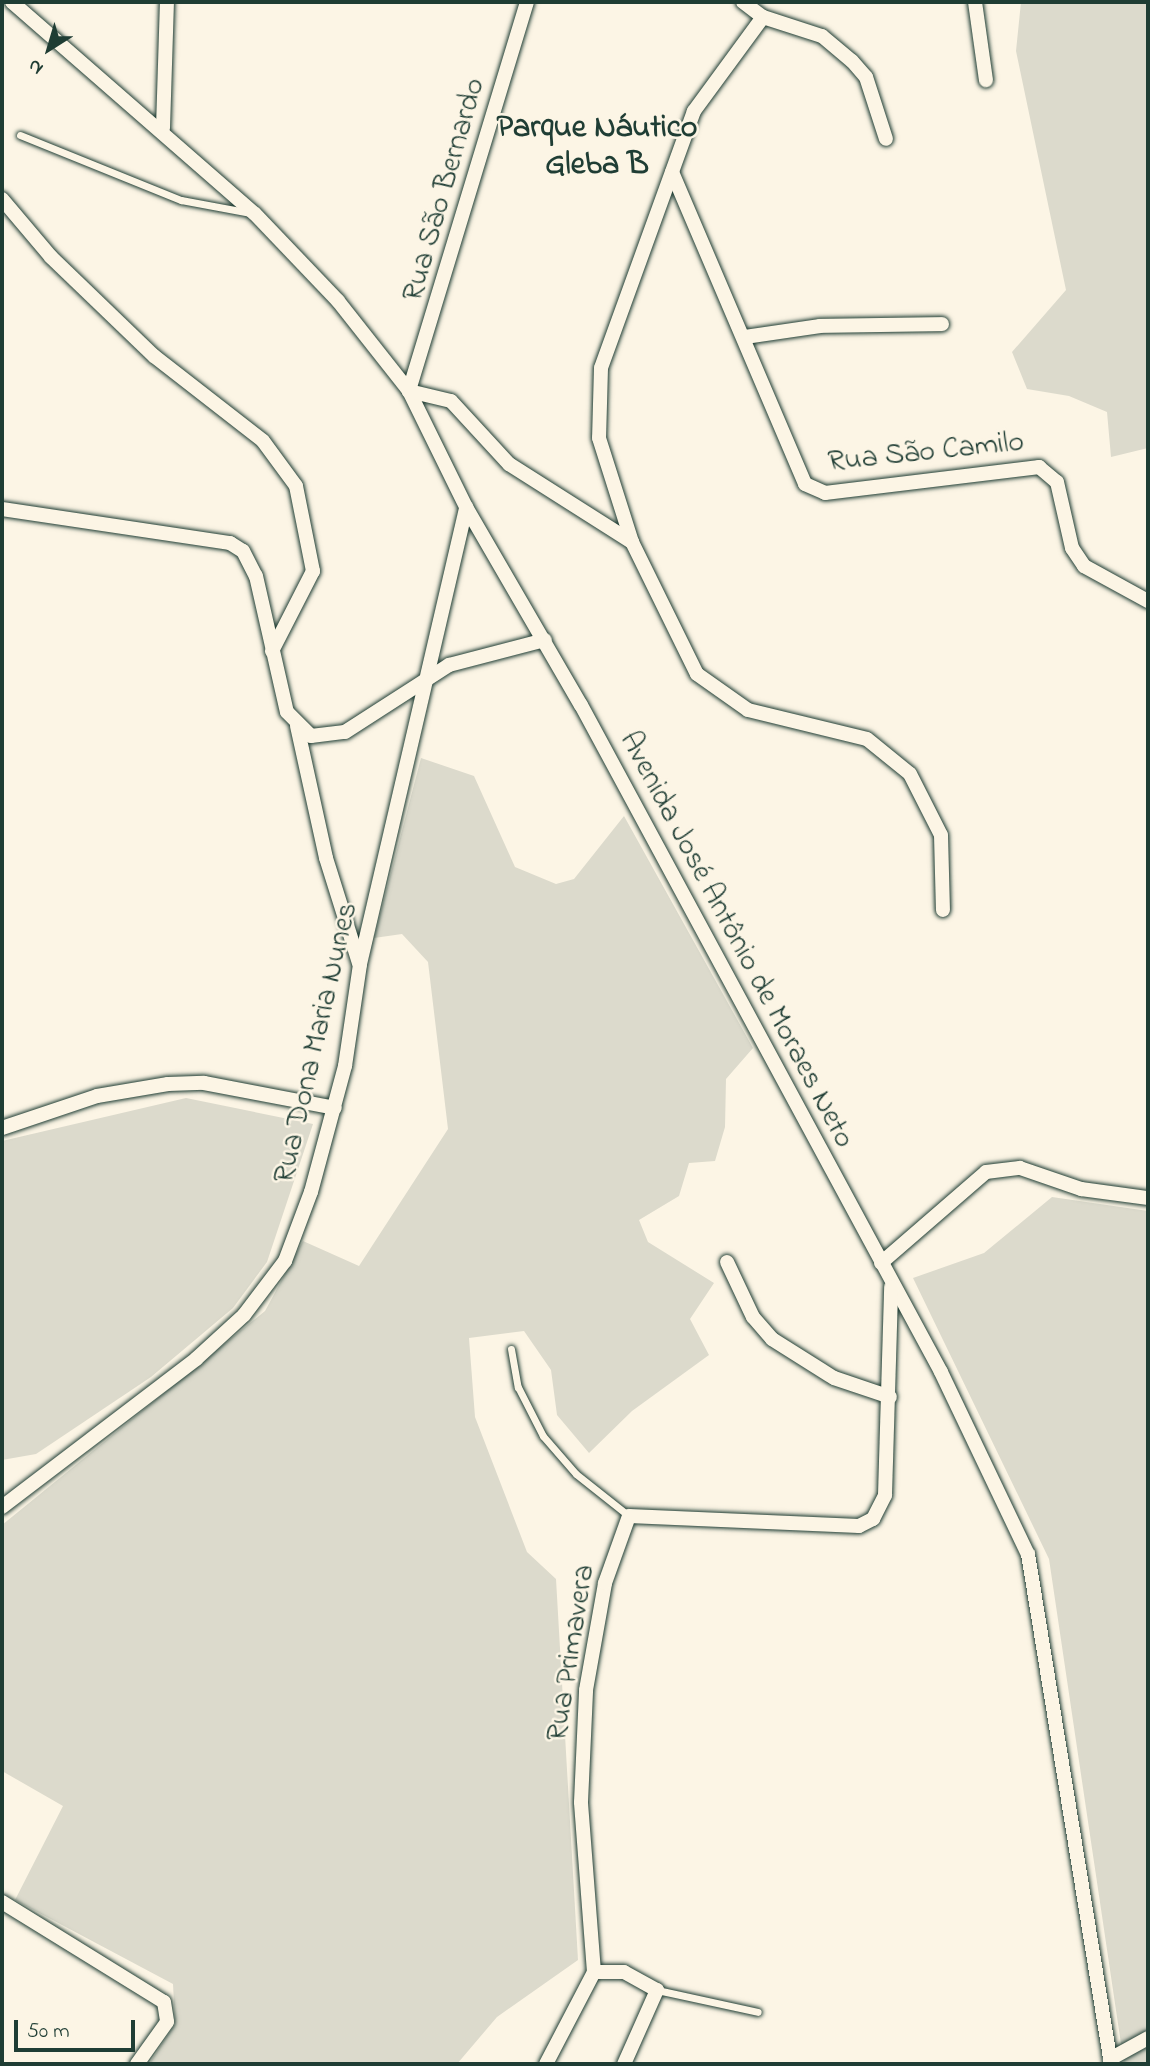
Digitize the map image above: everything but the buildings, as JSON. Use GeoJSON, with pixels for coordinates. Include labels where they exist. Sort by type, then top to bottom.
{"type":"FeatureCollection","features":[{"type":"Feature","properties":{"kind":"street","name":"Avenida José Antônio de Moraes Neto"},"geometry":{"type":"LineString","coordinates":[[12,2],[163,128],[255,214],[338,301],[409,391],[466,507],[545,640],[984,1452],[1028,1554],[1111,2062]]}},
{"type":"Feature","properties":{"kind":"street"},"geometry":{"type":"LineString","coordinates":[[163,128],[167,2]]}},
{"type":"Feature","properties":{"kind":"street","name":"Rua São Bernardo"},"geometry":{"type":"LineString","coordinates":[[409,391],[527,2]]}},
{"type":"Feature","properties":{"kind":"street"},"geometry":{"type":"LineString","coordinates":[[743,2],[763,17],[808,29],[852,61],[866,77],[886,139]]}},
{"type":"Feature","properties":{"kind":"street"},"geometry":{"type":"LineString","coordinates":[[975,2],[986,80]]}},
{"type":"Feature","properties":{"kind":"street"},"geometry":{"type":"LineString","coordinates":[[763,17],[708,85],[672,172],[600,379],[599,438],[632,542],[697,674],[748,710],[817,723],[867,739],[922,789],[941,835],[943,910]]}},
{"type":"Feature","properties":{"kind":"street","name":"Rua São Camilo"},"geometry":{"type":"LineString","coordinates":[[672,172],[745,337],[799,475],[813,490],[1040,467],[1057,482],[1072,548],[1084,566],[1148,601]]}},
{"type":"Feature","properties":{"kind":"street"},"geometry":{"type":"LineString","coordinates":[[2,199],[51,257],[154,356],[263,440],[296,486],[313,572],[272,651]]}},
{"type":"Feature","properties":{"kind":"street"},"geometry":{"type":"LineString","coordinates":[[745,337],[820,326],[942,324]]}},
{"type":"Feature","properties":{"kind":"street"},"geometry":{"type":"LineString","coordinates":[[409,391],[452,401],[509,464],[632,542]]}},
{"type":"Feature","properties":{"kind":"street","name":"Rua Dona Maria Nunes"},"geometry":{"type":"LineString","coordinates":[[2,1507],[196,1359],[265,1293],[300,1227],[335,1108],[360,964],[466,507]]}},
{"type":"Feature","properties":{"kind":"street"},"geometry":{"type":"LineString","coordinates":[[2,509],[230,543],[251,562],[281,693],[297,726],[326,858],[360,964]]}},
{"type":"Feature","properties":{"kind":"street"},"geometry":{"type":"LineString","coordinates":[[297,726],[326,739],[345,732],[428,675],[482,653],[545,640]]}},
{"type":"Feature","properties":{"kind":"street"},"geometry":{"type":"LineString","coordinates":[[2,1128],[97,1096],[167,1084],[204,1083],[335,1108]]}},
{"type":"Feature","properties":{"kind":"street"},"geometry":{"type":"LineString","coordinates":[[881,1262],[994,1170],[1020,1168],[1081,1189],[1148,1198]]}},
{"type":"Feature","properties":{"kind":"street"},"geometry":{"type":"LineString","coordinates":[[727,1262],[753,1317],[772,1339],[834,1378],[890,1397]]}},
{"type":"Feature","properties":{"kind":"street"},"geometry":{"type":"LineString","coordinates":[[629,1516],[859,1526],[881,1510],[885,1495],[890,1397],[891,1283]]}},
{"type":"Feature","properties":{"kind":"street","name":"Rua Primavera"},"geometry":{"type":"LineString","coordinates":[[594,1972],[581,1802],[584,1716],[605,1583],[629,1516]]}},
{"type":"Feature","properties":{"kind":"street"},"geometry":{"type":"LineString","coordinates":[[2,1902],[164,2002],[167,2022],[137,2064]]}},
{"type":"Feature","properties":{"kind":"street"},"geometry":{"type":"LineString","coordinates":[[546,2064],[594,1972],[611,1968],[657,1990],[624,2064]]}},
{"type":"Feature","properties":{"kind":"street"},"geometry":{"type":"LineString","coordinates":[[1111,2062],[1148,2038]]}},
{"type":"Feature","properties":{"kind":"lane"},"geometry":{"type":"LineString","coordinates":[[20,135],[181,200],[255,214]]}},
{"type":"Feature","properties":{"kind":"lane"},"geometry":{"type":"LineString","coordinates":[[511,1349],[519,1387],[543,1436],[576,1474],[629,1516]]}},
{"type":"Feature","properties":{"kind":"lane"},"geometry":{"type":"LineString","coordinates":[[657,1990],[758,2012]]}},
{"type":"Feature","properties":{"kind":"shaded area"},"geometry":{"type":"Polygon","coordinates":[[[1021,2],[1148,2],[1148,448],[1111,457],[1107,412],[1069,396],[1027,389],[1012,352],[1066,290],[1016,51],[1021,2]]]}},
{"type":"Feature","properties":{"kind":"shaded area"},"geometry":{"type":"Polygon","coordinates":[[[421,758],[474,776],[515,867],[556,884],[574,879],[624,816],[753,1048],[726,1079],[725,1127],[715,1161],[689,1163],[679,1196],[639,1220],[648,1242],[714,1283],[690,1319],[709,1355],[632,1411],[589,1453],[557,1415],[551,1370],[524,1331],[469,1338],[475,1417],[527,1552],[556,1579],[578,1960],[497,2017],[457,2064],[149,2064],[175,2024],[173,1984],[15,1900],[63,1806],[2,1771],[2,1525],[265,1311],[303,1241],[359,1266],[448,1129],[428,962],[402,934],[374,938],[421,758]]]}},
{"type":"Feature","properties":{"kind":"shaded area"},"geometry":{"type":"Polygon","coordinates":[[[186,1098],[313,1124],[267,1262],[233,1308],[151,1377],[36,1454],[2,1460],[2,1141],[186,1098]]]}},
{"type":"Feature","properties":{"kind":"shaded area"},"geometry":{"type":"Polygon","coordinates":[[[1052,1197],[1148,1211],[1148,2064],[1124,2064],[1049,1559],[913,1278],[984,1253],[1052,1197]]]}},
{"type":"Feature","properties":{"kind":"district","name":"Parque Náutico Gleba B"},"geometry":{"type":"Point","coordinates":[597,148]}}]}
